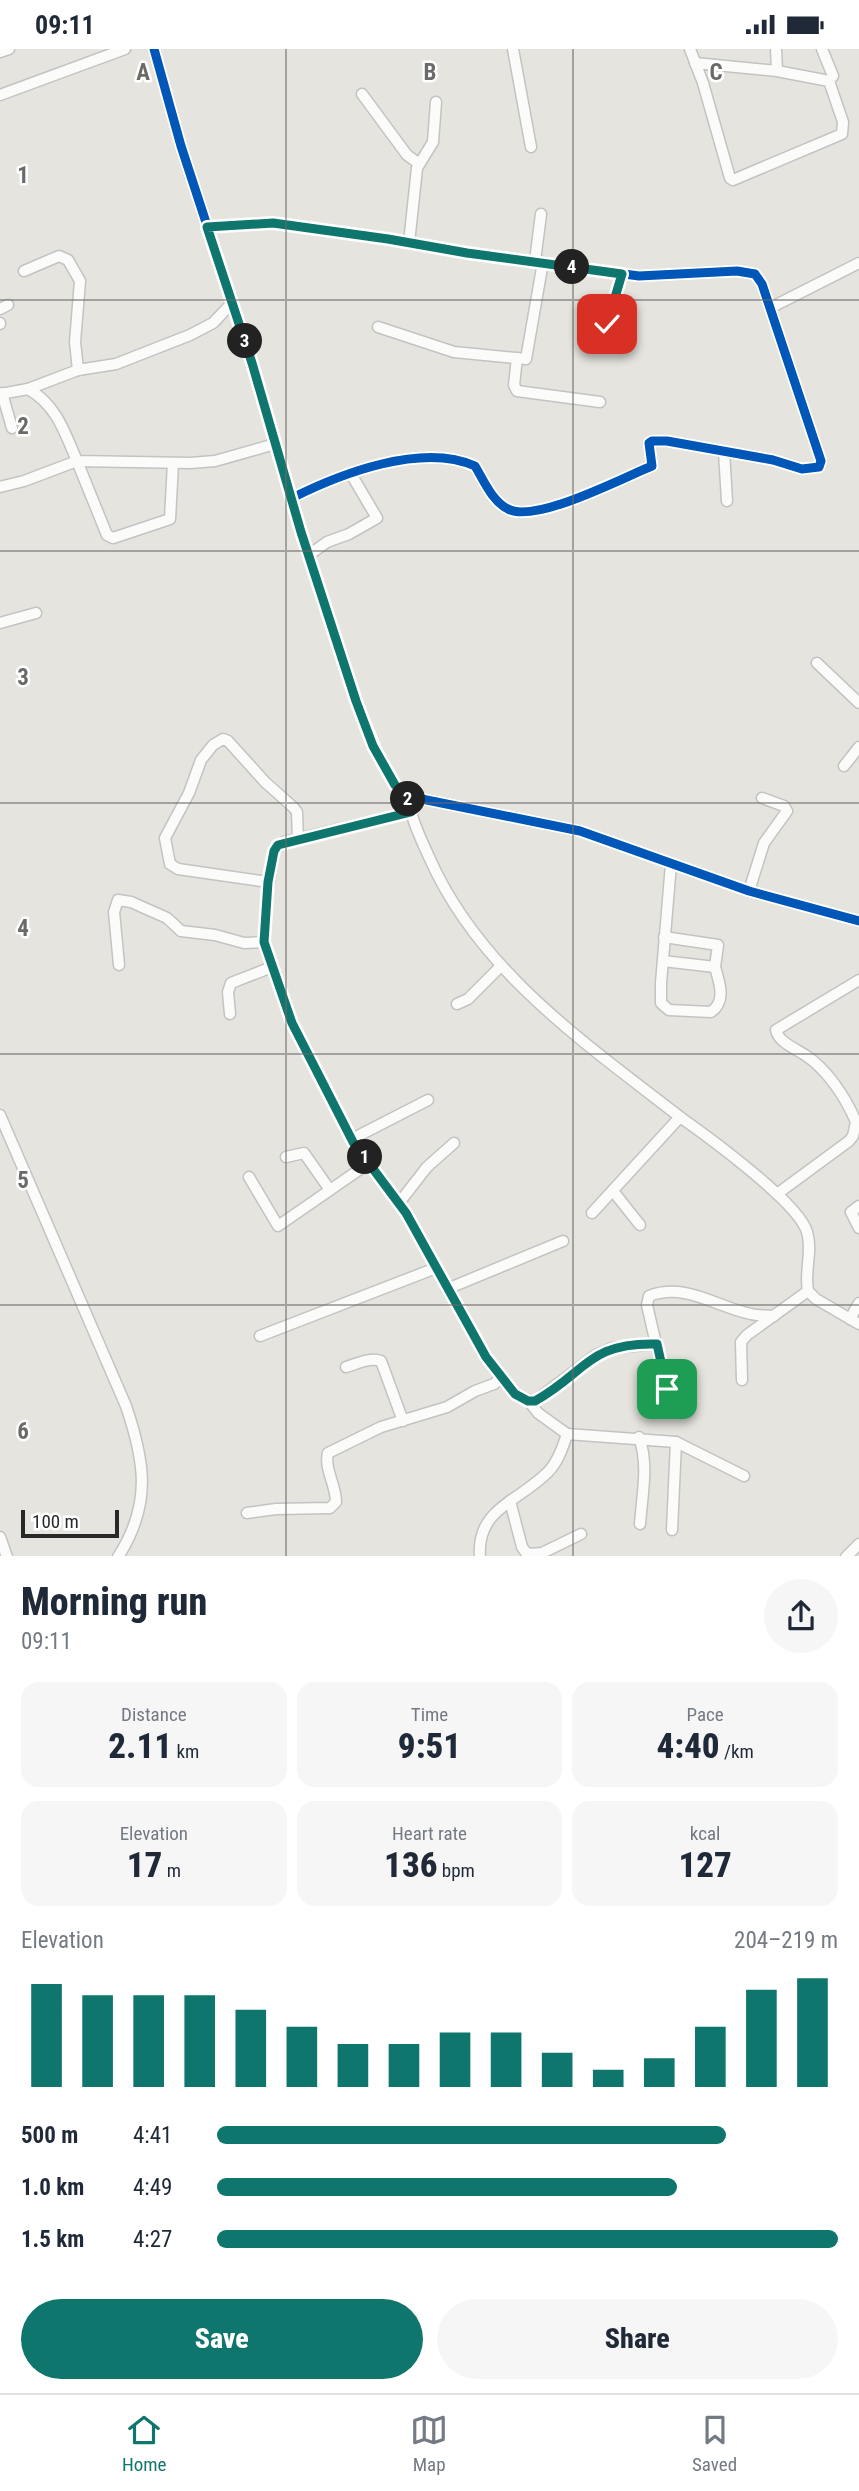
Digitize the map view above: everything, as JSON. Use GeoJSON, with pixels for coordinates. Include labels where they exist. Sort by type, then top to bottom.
{"type":"FeatureCollection","features":[{"type":"Feature","properties":{"kind":"street"},"geometry":{"type":"LineString","coordinates":[[0,52],[9,49]]}},
{"type":"Feature","properties":{"kind":"street"},"geometry":{"type":"LineString","coordinates":[[0,95],[125,49]]}},
{"type":"Feature","properties":{"kind":"street"},"geometry":{"type":"LineString","coordinates":[[154,49],[181,146],[356,701],[373,746],[395,785],[407,796],[580,831],[749,891],[859,921]]}},
{"type":"Feature","properties":{"kind":"street"},"geometry":{"type":"LineString","coordinates":[[513,49],[531,147]]}},
{"type":"Feature","properties":{"kind":"street"},"geometry":{"type":"LineString","coordinates":[[690,49],[730,178],[733,180],[842,134],[844,122],[829,81]]}},
{"type":"Feature","properties":{"kind":"street"},"geometry":{"type":"LineString","coordinates":[[776,49],[777,71]]}},
{"type":"Feature","properties":{"kind":"street"},"geometry":{"type":"LineString","coordinates":[[822,49],[833,76],[829,81]]}},
{"type":"Feature","properties":{"kind":"street"},"geometry":{"type":"LineString","coordinates":[[695,62],[777,71],[829,81]]}},
{"type":"Feature","properties":{"kind":"street"},"geometry":{"type":"LineString","coordinates":[[362,94],[407,155],[418,163]]}},
{"type":"Feature","properties":{"kind":"street"},"geometry":{"type":"LineString","coordinates":[[409,243],[418,163],[433,142],[436,102]]}},
{"type":"Feature","properties":{"kind":"street"},"geometry":{"type":"LineString","coordinates":[[378,327],[454,352],[526,359],[539,262],[541,214]]}},
{"type":"Feature","properties":{"kind":"street"},"geometry":{"type":"LineString","coordinates":[[207,227],[273,223],[648,277],[747,272],[760,279],[821,464],[816,469],[806,470],[789,463],[667,441],[649,441],[652,466],[608,487],[525,512],[513,511],[497,501],[475,466],[445,459],[403,460],[374,466],[315,486],[292,498]]}},
{"type":"Feature","properties":{"kind":"street"},"geometry":{"type":"LineString","coordinates":[[24,271],[59,256],[68,260],[72,266],[80,281],[75,342],[78,370]]}},
{"type":"Feature","properties":{"kind":"street"},"geometry":{"type":"LineString","coordinates":[[770,308],[859,263]]}},
{"type":"Feature","properties":{"kind":"street"},"geometry":{"type":"LineString","coordinates":[[607,324],[622,274]]}},
{"type":"Feature","properties":{"kind":"street"},"geometry":{"type":"LineString","coordinates":[[12,428],[1,393],[28,389],[78,370],[116,364],[213,323],[232,303]]}},
{"type":"Feature","properties":{"kind":"street"},"geometry":{"type":"LineString","coordinates":[[517,358],[514,385],[517,391],[600,402]]}},
{"type":"Feature","properties":{"kind":"street"},"geometry":{"type":"LineString","coordinates":[[28,389],[50,406],[59,419],[107,535],[113,538],[170,519],[173,463]]}},
{"type":"Feature","properties":{"kind":"street"},"geometry":{"type":"LineString","coordinates":[[0,488],[77,461],[215,461],[275,444]]}},
{"type":"Feature","properties":{"kind":"street"},"geometry":{"type":"LineString","coordinates":[[724,452],[727,501]]}},
{"type":"Feature","properties":{"kind":"street"},"geometry":{"type":"LineString","coordinates":[[309,555],[327,541],[349,534],[377,518],[351,474]]}},
{"type":"Feature","properties":{"kind":"street"},"geometry":{"type":"LineString","coordinates":[[0,623],[36,613]]}},
{"type":"Feature","properties":{"kind":"street"},"geometry":{"type":"LineString","coordinates":[[817,663],[859,702]]}},
{"type":"Feature","properties":{"kind":"street"},"geometry":{"type":"LineString","coordinates":[[268,882],[178,869],[170,864],[165,838],[189,793],[201,760],[218,740],[228,741],[265,782],[293,807],[297,813],[298,840]]}},
{"type":"Feature","properties":{"kind":"street"},"geometry":{"type":"LineString","coordinates":[[844,766],[859,747]]}},
{"type":"Feature","properties":{"kind":"street"},"geometry":{"type":"LineString","coordinates":[[407,796],[435,871],[462,915],[501,966],[520,987],[598,1054],[777,1194],[795,1212],[807,1230],[810,1253],[808,1291],[816,1299],[855,1321],[859,1303]]}},
{"type":"Feature","properties":{"kind":"street"},"geometry":{"type":"LineString","coordinates":[[749,891],[764,843],[787,811],[784,806],[762,798]]}},
{"type":"Feature","properties":{"kind":"street"},"geometry":{"type":"LineString","coordinates":[[411,812],[284,842],[274,851],[268,882],[264,942],[292,1023],[352,1139],[399,1203],[486,1357],[515,1394],[528,1401],[538,1413],[567,1434],[605,1438],[639,1437],[677,1442],[744,1476]]}},
{"type":"Feature","properties":{"kind":"street"},"geometry":{"type":"LineString","coordinates":[[664,937],[718,945],[715,967],[721,994],[716,1009],[711,1012],[669,1010],[661,1003],[664,937],[671,864]]}},
{"type":"Feature","properties":{"kind":"street"},"geometry":{"type":"LineString","coordinates":[[119,965],[114,912],[118,900],[131,902],[167,918],[181,930],[244,943],[264,942]]}},
{"type":"Feature","properties":{"kind":"street"},"geometry":{"type":"LineString","coordinates":[[663,961],[715,967]]}},
{"type":"Feature","properties":{"kind":"street"},"geometry":{"type":"LineString","coordinates":[[457,1004],[470,997],[501,966]]}},
{"type":"Feature","properties":{"kind":"street"},"geometry":{"type":"LineString","coordinates":[[230,1014],[228,992],[231,983],[272,967]]}},
{"type":"Feature","properties":{"kind":"street"},"geometry":{"type":"LineString","coordinates":[[777,1194],[849,1141],[856,1122],[822,1069],[813,1060],[779,1039],[776,1030],[859,980]]}},
{"type":"Feature","properties":{"kind":"street"},"geometry":{"type":"LineString","coordinates":[[352,1139],[428,1100]]}},
{"type":"Feature","properties":{"kind":"street"},"geometry":{"type":"LineString","coordinates":[[0,1115],[34,1188],[139,1443],[142,1491],[139,1512],[133,1531],[118,1556]]}},
{"type":"Feature","properties":{"kind":"street"},"geometry":{"type":"LineString","coordinates":[[592,1213],[680,1117]]}},
{"type":"Feature","properties":{"kind":"street"},"geometry":{"type":"LineString","coordinates":[[399,1203],[427,1167],[454,1143]]}},
{"type":"Feature","properties":{"kind":"street"},"geometry":{"type":"LineString","coordinates":[[286,1157],[304,1153],[330,1190]]}},
{"type":"Feature","properties":{"kind":"street"},"geometry":{"type":"LineString","coordinates":[[249,1177],[278,1226],[369,1163]]}},
{"type":"Feature","properties":{"kind":"street"},"geometry":{"type":"LineString","coordinates":[[613,1191],[640,1225]]}},
{"type":"Feature","properties":{"kind":"street"},"geometry":{"type":"LineString","coordinates":[[859,1206],[851,1212],[859,1229]]}},
{"type":"Feature","properties":{"kind":"street"},"geometry":{"type":"LineString","coordinates":[[447,1289],[564,1241]]}},
{"type":"Feature","properties":{"kind":"street"},"geometry":{"type":"LineString","coordinates":[[260,1336],[436,1268]]}},
{"type":"Feature","properties":{"kind":"street"},"geometry":{"type":"LineString","coordinates":[[668,1396],[647,1299],[660,1292],[684,1291],[751,1314],[774,1316]]}},
{"type":"Feature","properties":{"kind":"street"},"geometry":{"type":"LineString","coordinates":[[742,1380],[741,1342],[808,1291]]}},
{"type":"Feature","properties":{"kind":"street"},"geometry":{"type":"LineString","coordinates":[[528,1401],[542,1397],[604,1351],[626,1345],[657,1344]]}},
{"type":"Feature","properties":{"kind":"street"},"geometry":{"type":"LineString","coordinates":[[346,1367],[365,1361],[381,1361],[403,1420]]}},
{"type":"Feature","properties":{"kind":"street"},"geometry":{"type":"LineString","coordinates":[[247,1513],[334,1506],[336,1496],[327,1463],[328,1453],[372,1431],[447,1407],[501,1378]]}},
{"type":"Feature","properties":{"kind":"street"},"geometry":{"type":"LineString","coordinates":[[480,1556],[481,1535],[486,1524],[491,1517],[550,1470],[563,1448],[567,1434]]}},
{"type":"Feature","properties":{"kind":"street"},"geometry":{"type":"LineString","coordinates":[[639,1437],[644,1451],[640,1524]]}},
{"type":"Feature","properties":{"kind":"street"},"geometry":{"type":"LineString","coordinates":[[672,1530],[677,1442]]}},
{"type":"Feature","properties":{"kind":"street"},"geometry":{"type":"LineString","coordinates":[[510,1501],[522,1547],[527,1554],[542,1553],[581,1534]]}},
{"type":"Feature","properties":{"kind":"street"},"geometry":{"type":"LineString","coordinates":[[0,1537],[7,1556]]}},
{"type":"Feature","properties":{"kind":"street"},"geometry":{"type":"LineString","coordinates":[[848,1556],[859,1544]]}},
{"type":"Feature","properties":{"kind":"cycle path"},"geometry":{"type":"LineString","coordinates":[[154,49],[181,146],[252,363],[301,532],[356,701],[383,766],[395,785],[407,796],[580,831],[749,891],[859,921]]}},
{"type":"Feature","properties":{"kind":"cycle path"},"geometry":{"type":"LineString","coordinates":[[207,227],[273,223],[639,276],[737,271],[755,274],[762,284],[821,461],[819,467],[802,469],[773,460],[667,441],[652,441],[649,443],[652,466],[580,497],[538,510],[521,512],[508,509],[493,496],[475,466],[454,459],[431,457],[406,459],[357,471],[292,498]]}},
{"type":"Feature","properties":{"kind":"route"},"geometry":{"type":"LineString","coordinates":[[607,324],[622,274],[273,223],[207,227],[252,363],[301,532],[356,701],[373,746],[395,785],[407,796],[411,812],[284,842],[274,851],[263,927],[264,942],[292,1023],[353,1142],[406,1213],[486,1357],[515,1394],[528,1401],[535,1401],[596,1355],[612,1348],[649,1343],[657,1344],[667,1389]]}}]}
